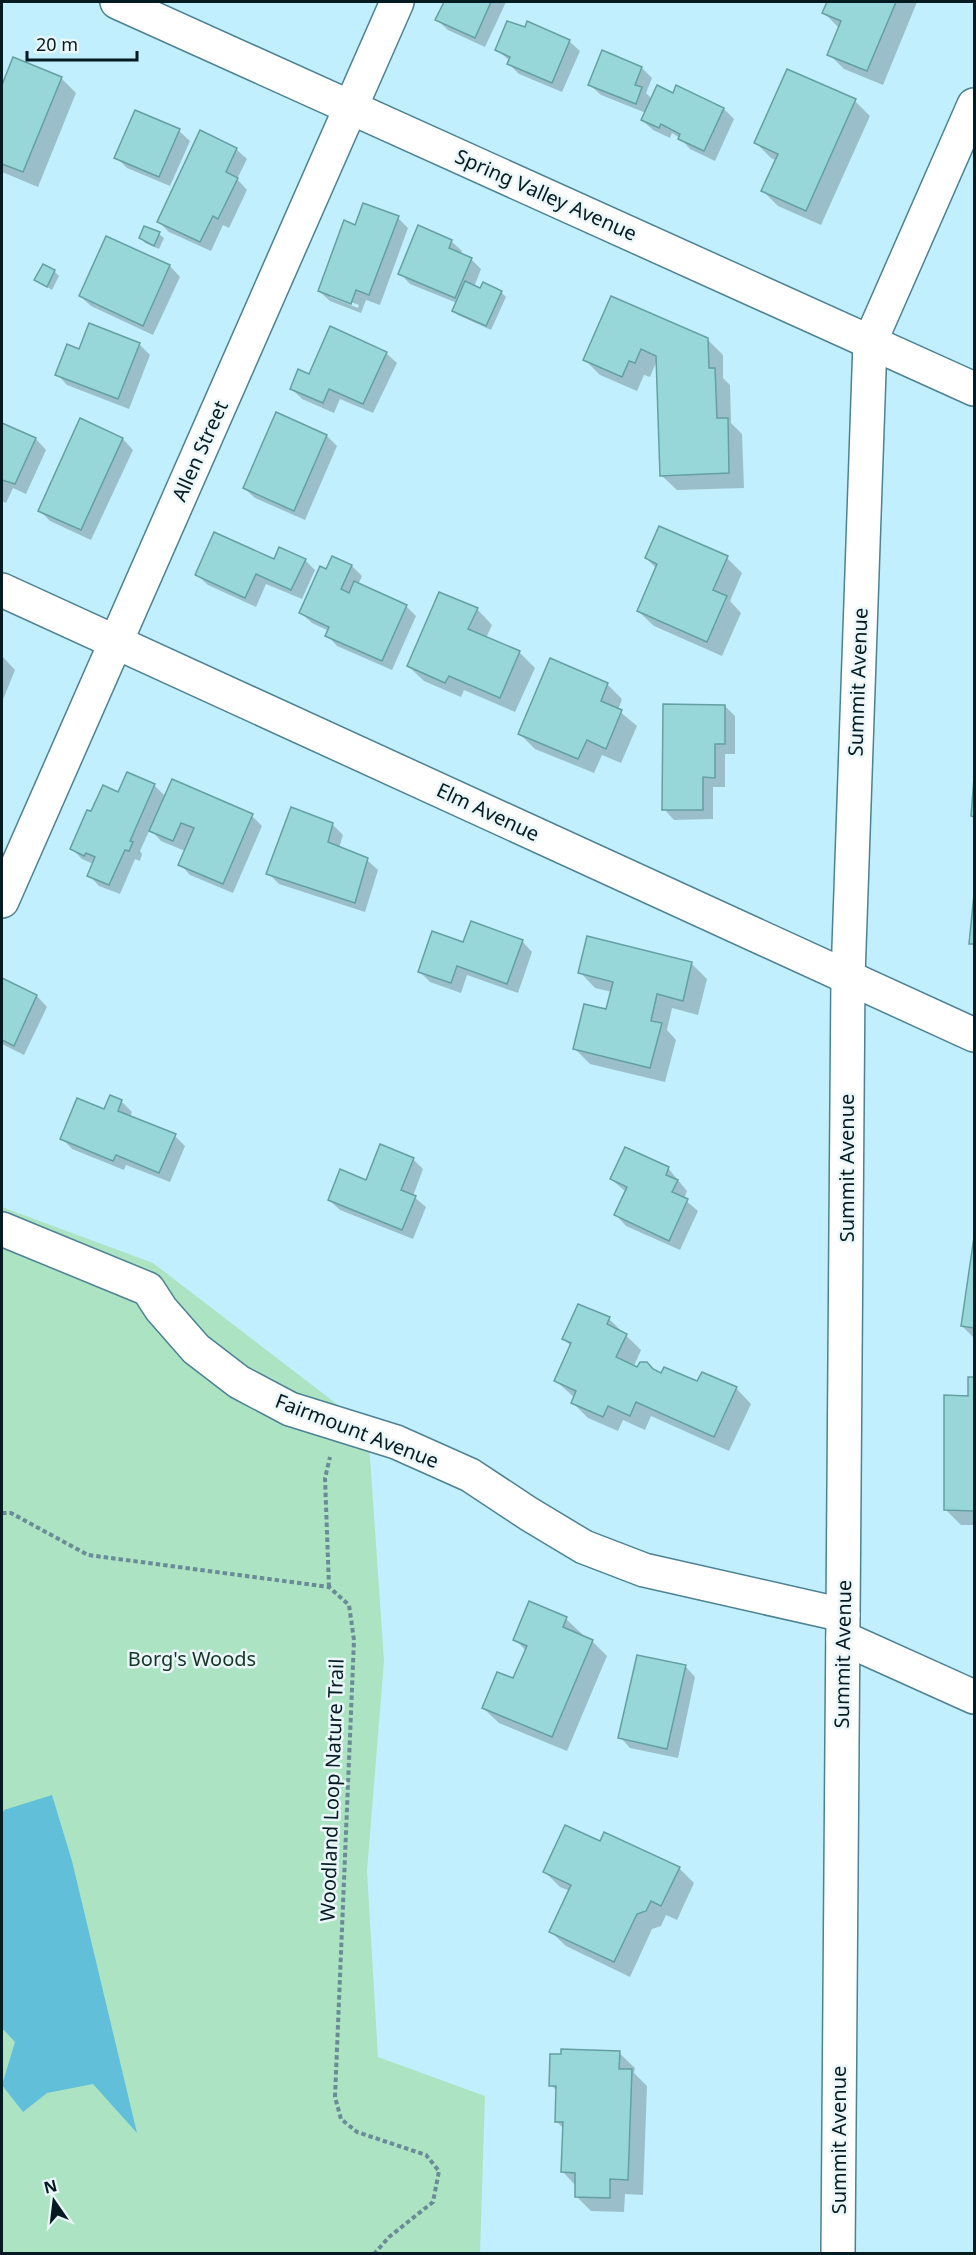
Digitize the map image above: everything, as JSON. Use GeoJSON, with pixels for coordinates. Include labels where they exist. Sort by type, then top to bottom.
{"type":"FeatureCollection","features":[{"type":"Feature","properties":{"kind":"street","name":"Spring Valley Avenue"},"geometry":{"type":"LineString","coordinates":[[117,2],[975,389]]}},
{"type":"Feature","properties":{"kind":"street","name":"Allen Street"},"geometry":{"type":"LineString","coordinates":[[2,901],[397,2]]}},
{"type":"Feature","properties":{"kind":"street","name":"Summit Avenue"},"geometry":{"type":"LineString","coordinates":[[838,2253],[848,977],[870,342],[975,105]]}},
{"type":"Feature","properties":{"kind":"street","name":"Elm Avenue"},"geometry":{"type":"LineString","coordinates":[[2,590],[975,1035]]}},
{"type":"Feature","properties":{"kind":"street","name":"Fairmount Avenue"},"geometry":{"type":"LineString","coordinates":[[2,1229],[148,1289],[161,1309],[196,1349],[239,1382],[290,1409],[396,1442],[470,1475],[584,1547],[644,1570],[843,1627],[975,1697]]}},
{"type":"Feature","properties":{"kind":"path"},"geometry":{"type":"LineString","coordinates":[[2,1513],[11,1513],[88,1555],[329,1587],[325,1478],[338,1424]]}},
{"type":"Feature","properties":{"kind":"path","name":"Woodland Loop Nature Trail"},"geometry":{"type":"LineString","coordinates":[[329,1587],[349,1605],[354,1640],[335,2097],[341,2119],[357,2132],[426,2155],[439,2170],[433,2202],[389,2237],[374,2253]]}},
{"type":"Feature","properties":{"kind":"green space","name":"Borg's Woods"},"geometry":{"type":"Polygon","coordinates":[[[2,1207],[153,1263],[368,1428],[384,1661],[367,1871],[378,2057],[485,2096],[480,2253],[2,2253],[2,1207]]]}},
{"type":"Feature","properties":{"kind":"water"},"geometry":{"type":"Polygon","coordinates":[[[52,1795],[72,1861],[137,2133],[93,2084],[47,2093],[23,2112],[2,2085],[15,2042],[2,2028],[2,1816],[4,1810],[52,1795]]]}},
{"type":"Feature","properties":{"kind":"building"},"geometry":{"type":"Polygon","coordinates":[[[444,2],[491,2],[475,38],[435,20],[444,2]]]}},
{"type":"Feature","properties":{"kind":"building"},"geometry":{"type":"Polygon","coordinates":[[[827,2],[896,2],[867,71],[827,55],[841,21],[822,13],[827,2]]]}},
{"type":"Feature","properties":{"kind":"building"},"geometry":{"type":"Polygon","coordinates":[[[507,21],[525,27],[527,21],[570,40],[552,83],[507,64],[510,57],[495,50],[507,21]]]}},
{"type":"Feature","properties":{"kind":"building"},"geometry":{"type":"Polygon","coordinates":[[[602,50],[642,67],[635,85],[642,87],[636,104],[588,85],[602,50]]]}},
{"type":"Feature","properties":{"kind":"building"},"geometry":{"type":"Polygon","coordinates":[[[13,57],[62,77],[23,172],[2,164],[2,85],[13,57]]]}},
{"type":"Feature","properties":{"kind":"building"},"geometry":{"type":"Polygon","coordinates":[[[787,69],[856,99],[806,211],[761,191],[778,154],[754,143],[787,69]]]}},
{"type":"Feature","properties":{"kind":"building"},"geometry":{"type":"Polygon","coordinates":[[[657,85],[673,93],[676,85],[724,108],[704,151],[678,139],[680,134],[661,124],[659,128],[641,120],[657,85]]]}},
{"type":"Feature","properties":{"kind":"building"},"geometry":{"type":"Polygon","coordinates":[[[135,110],[180,129],[159,177],[114,158],[135,110]]]}},
{"type":"Feature","properties":{"kind":"building"},"geometry":{"type":"Polygon","coordinates":[[[200,130],[237,148],[226,172],[238,178],[218,219],[213,216],[200,242],[157,222],[200,130]]]}},
{"type":"Feature","properties":{"kind":"building"},"geometry":{"type":"Polygon","coordinates":[[[363,203],[399,216],[369,295],[356,290],[351,304],[318,291],[344,220],[355,225],[363,203]]]}},
{"type":"Feature","properties":{"kind":"building"},"geometry":{"type":"Polygon","coordinates":[[[418,225],[452,240],[449,248],[472,258],[455,298],[398,274],[418,225]]]}},
{"type":"Feature","properties":{"kind":"building"},"geometry":{"type":"Polygon","coordinates":[[[144,226],[160,232],[154,246],[139,238],[144,226]]]}},
{"type":"Feature","properties":{"kind":"building"},"geometry":{"type":"Polygon","coordinates":[[[106,236],[170,265],[143,326],[79,296],[106,236]]]}},
{"type":"Feature","properties":{"kind":"building"},"geometry":{"type":"Polygon","coordinates":[[[43,264],[55,270],[47,287],[34,280],[43,264]]]}},
{"type":"Feature","properties":{"kind":"building"},"geometry":{"type":"Polygon","coordinates":[[[465,281],[480,288],[483,282],[502,291],[486,326],[452,311],[465,281]]]}},
{"type":"Feature","properties":{"kind":"building"},"geometry":{"type":"Polygon","coordinates":[[[611,296],[708,338],[709,368],[715,368],[717,418],[728,418],[729,473],[660,476],[656,356],[641,349],[635,363],[629,361],[622,377],[583,360],[611,296]]]}},
{"type":"Feature","properties":{"kind":"building"},"geometry":{"type":"Polygon","coordinates":[[[89,323],[140,343],[118,399],[55,375],[67,344],[79,349],[89,323]]]}},
{"type":"Feature","properties":{"kind":"building"},"geometry":{"type":"Polygon","coordinates":[[[330,326],[387,352],[363,404],[329,389],[323,403],[290,389],[298,369],[309,374],[330,326]]]}},
{"type":"Feature","properties":{"kind":"building"},"geometry":{"type":"Polygon","coordinates":[[[276,412],[327,435],[294,511],[243,488],[276,412]]]}},
{"type":"Feature","properties":{"kind":"building"},"geometry":{"type":"Polygon","coordinates":[[[80,418],[123,438],[81,530],[38,511],[80,418]]]}},
{"type":"Feature","properties":{"kind":"building"},"geometry":{"type":"Polygon","coordinates":[[[2,423],[36,438],[15,484],[2,480],[2,423]]]}},
{"type":"Feature","properties":{"kind":"building"},"geometry":{"type":"Polygon","coordinates":[[[659,526],[728,556],[713,590],[727,596],[707,642],[637,611],[657,564],[645,558],[659,526]]]}},
{"type":"Feature","properties":{"kind":"building"},"geometry":{"type":"Polygon","coordinates":[[[214,532],[274,559],[279,547],[306,559],[291,590],[256,574],[245,598],[195,575],[214,532]]]}},
{"type":"Feature","properties":{"kind":"building"},"geometry":{"type":"Polygon","coordinates":[[[332,556],[352,565],[341,589],[349,593],[354,581],[407,605],[382,661],[325,636],[329,627],[299,613],[320,566],[326,569],[332,556]]]}},
{"type":"Feature","properties":{"kind":"building"},"geometry":{"type":"Polygon","coordinates":[[[439,592],[478,608],[468,629],[520,651],[500,698],[449,676],[445,683],[407,666],[439,592]]]}},
{"type":"Feature","properties":{"kind":"building"},"geometry":{"type":"Polygon","coordinates":[[[550,658],[608,683],[601,701],[622,710],[606,749],[587,740],[578,759],[518,734],[550,658]]]}},
{"type":"Feature","properties":{"kind":"building"},"geometry":{"type":"Polygon","coordinates":[[[663,704],[725,705],[725,744],[715,744],[715,778],[703,777],[703,810],[662,810],[663,704]]]}},
{"type":"Feature","properties":{"kind":"building"},"geometry":{"type":"Polygon","coordinates":[[[127,772],[155,784],[130,841],[133,842],[129,851],[125,850],[109,885],[87,876],[95,857],[86,853],[84,856],[70,849],[87,810],[91,811],[103,785],[118,792],[127,772]]]}},
{"type":"Feature","properties":{"kind":"building"},"geometry":{"type":"Polygon","coordinates":[[[974,778],[974,817],[971,816],[974,778]]]}},
{"type":"Feature","properties":{"kind":"building"},"geometry":{"type":"Polygon","coordinates":[[[172,779],[253,814],[223,884],[178,865],[194,828],[181,823],[173,841],[149,831],[172,779]]]}},
{"type":"Feature","properties":{"kind":"building"},"geometry":{"type":"Polygon","coordinates":[[[291,807],[333,823],[328,842],[368,858],[355,903],[266,874],[291,807]]]}},
{"type":"Feature","properties":{"kind":"building"},"geometry":{"type":"Polygon","coordinates":[[[974,894],[974,944],[969,944],[974,894]]]}},
{"type":"Feature","properties":{"kind":"building"},"geometry":{"type":"Polygon","coordinates":[[[471,921],[523,940],[507,984],[457,966],[451,983],[418,972],[432,931],[463,942],[471,921]]]}},
{"type":"Feature","properties":{"kind":"building"},"geometry":{"type":"Polygon","coordinates":[[[587,936],[692,962],[683,1001],[657,994],[651,1021],[662,1023],[650,1068],[573,1049],[584,1004],[606,1009],[613,982],[578,973],[587,936]]]}},
{"type":"Feature","properties":{"kind":"building"},"geometry":{"type":"Polygon","coordinates":[[[2,978],[37,995],[14,1046],[2,1040],[2,978]]]}},
{"type":"Feature","properties":{"kind":"building"},"geometry":{"type":"Polygon","coordinates":[[[110,1095],[122,1100],[118,1111],[176,1134],[159,1173],[116,1155],[113,1161],[60,1139],[77,1098],[104,1109],[110,1095]]]}},
{"type":"Feature","properties":{"kind":"building"},"geometry":{"type":"Polygon","coordinates":[[[380,1144],[414,1158],[401,1190],[416,1196],[402,1230],[328,1200],[340,1169],[366,1180],[380,1144]]]}},
{"type":"Feature","properties":{"kind":"building"},"geometry":{"type":"Polygon","coordinates":[[[625,1147],[669,1167],[666,1175],[678,1180],[672,1192],[688,1199],[669,1241],[614,1215],[627,1187],[610,1179],[625,1147]]]}},
{"type":"Feature","properties":{"kind":"building"},"geometry":{"type":"Polygon","coordinates":[[[974,1237],[974,1328],[961,1326],[974,1237]]]}},
{"type":"Feature","properties":{"kind":"building"},"geometry":{"type":"Polygon","coordinates":[[[578,1304],[610,1317],[607,1324],[627,1334],[616,1357],[637,1367],[640,1362],[647,1362],[661,1373],[664,1367],[697,1381],[702,1372],[737,1387],[714,1437],[636,1402],[630,1416],[608,1406],[603,1417],[571,1403],[576,1391],[554,1381],[571,1343],[562,1339],[578,1304]]]}},
{"type":"Feature","properties":{"kind":"building"},"geometry":{"type":"Polygon","coordinates":[[[968,1377],[974,1377],[974,1511],[944,1510],[944,1395],[968,1396],[968,1377]]]}},
{"type":"Feature","properties":{"kind":"building"},"geometry":{"type":"Polygon","coordinates":[[[529,1601],[567,1617],[563,1627],[593,1640],[552,1737],[482,1708],[497,1672],[513,1678],[527,1646],[513,1640],[529,1601]]]}},
{"type":"Feature","properties":{"kind":"building"},"geometry":{"type":"Polygon","coordinates":[[[637,1655],[686,1665],[667,1749],[618,1738],[637,1655]]]}},
{"type":"Feature","properties":{"kind":"building"},"geometry":{"type":"Polygon","coordinates":[[[565,1825],[600,1841],[604,1832],[680,1867],[661,1906],[651,1901],[646,1911],[637,1914],[614,1962],[549,1932],[571,1885],[543,1872],[565,1825]]]}},
{"type":"Feature","properties":{"kind":"building"},"geometry":{"type":"Polygon","coordinates":[[[561,2049],[620,2051],[619,2069],[632,2069],[628,2180],[610,2179],[610,2198],[575,2197],[575,2173],[561,2172],[563,2122],[555,2122],[556,2086],[549,2086],[550,2054],[561,2054],[561,2049]]]}}]}
